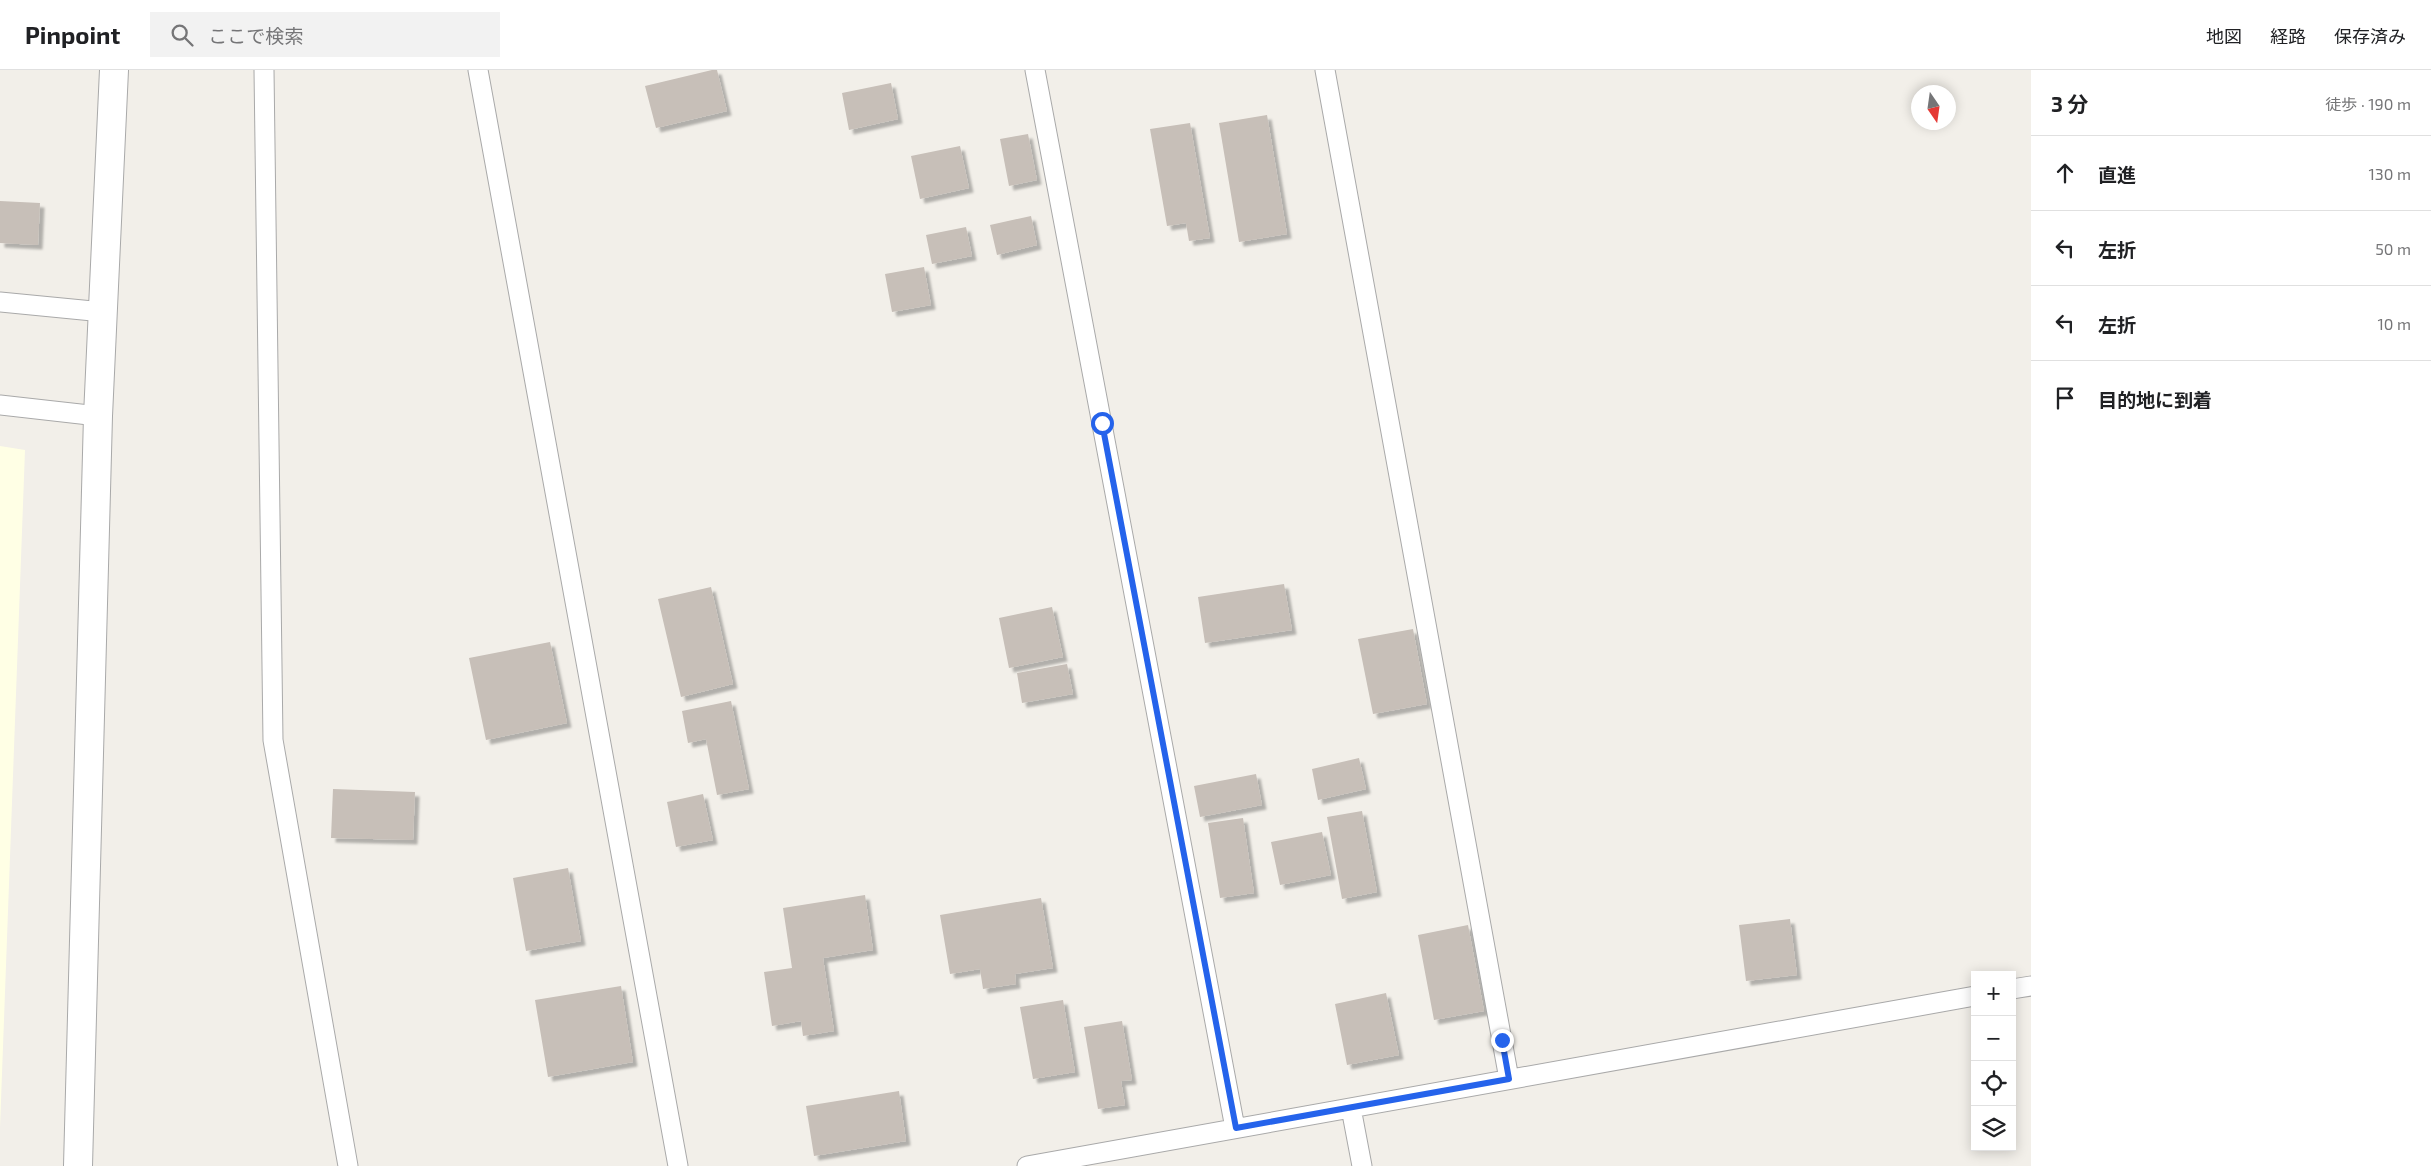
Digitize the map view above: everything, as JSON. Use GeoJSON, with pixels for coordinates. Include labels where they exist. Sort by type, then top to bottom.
{"type":"FeatureCollection","features":[{"type":"Feature","properties":{"kind":"street"},"geometry":{"type":"LineString","coordinates":[[78,1166],[98,416],[114,70]]}},
{"type":"Feature","properties":{"kind":"lane"},"geometry":{"type":"LineString","coordinates":[[264,70],[273,740],[348,1166]]}},
{"type":"Feature","properties":{"kind":"lane"},"geometry":{"type":"LineString","coordinates":[[478,70],[678,1166]]}},
{"type":"Feature","properties":{"kind":"lane"},"geometry":{"type":"LineString","coordinates":[[1035,70],[1236,1128]]}},
{"type":"Feature","properties":{"kind":"lane"},"geometry":{"type":"LineString","coordinates":[[1325,70],[1509,1079]]}},
{"type":"Feature","properties":{"kind":"lane"},"geometry":{"type":"LineString","coordinates":[[0,302],[103,312]]}},
{"type":"Feature","properties":{"kind":"lane"},"geometry":{"type":"LineString","coordinates":[[0,405],[98,416]]}},
{"type":"Feature","properties":{"kind":"lane"},"geometry":{"type":"LineString","coordinates":[[2016,988],[2031,986]]}},
{"type":"Feature","properties":{"kind":"lane"},"geometry":{"type":"LineString","coordinates":[[1027,1166],[1971,997]]}},
{"type":"Feature","properties":{"kind":"lane"},"geometry":{"type":"LineString","coordinates":[[1351,1108],[1362,1166]]}},
{"type":"Feature","properties":{"kind":"shaded area"},"geometry":{"type":"Polygon","coordinates":[[[0,446],[25,450],[0,1128],[0,446]]]}},
{"type":"Feature","properties":{"kind":"building"},"geometry":{"type":"Polygon","coordinates":[[[717,70],[727,111],[656,128],[645,86],[717,70]]]}},
{"type":"Feature","properties":{"kind":"building"},"geometry":{"type":"Polygon","coordinates":[[[891,83],[898,119],[849,130],[842,93],[891,83]]]}},
{"type":"Feature","properties":{"kind":"building"},"geometry":{"type":"Polygon","coordinates":[[[1267,115],[1287,234],[1239,242],[1219,123],[1267,115]]]}},
{"type":"Feature","properties":{"kind":"building"},"geometry":{"type":"Polygon","coordinates":[[[1190,123],[1210,238],[1189,241],[1186,223],[1167,226],[1150,129],[1190,123]]]}},
{"type":"Feature","properties":{"kind":"building"},"geometry":{"type":"Polygon","coordinates":[[[1028,134],[1037,180],[1009,186],[1000,139],[1028,134]]]}},
{"type":"Feature","properties":{"kind":"building"},"geometry":{"type":"Polygon","coordinates":[[[960,146],[969,188],[920,199],[911,156],[960,146]]]}},
{"type":"Feature","properties":{"kind":"building"},"geometry":{"type":"Polygon","coordinates":[[[0,201],[40,203],[38,245],[0,243],[0,201]]]}},
{"type":"Feature","properties":{"kind":"building"},"geometry":{"type":"Polygon","coordinates":[[[1031,216],[1037,245],[997,255],[990,225],[1031,216]]]}},
{"type":"Feature","properties":{"kind":"building"},"geometry":{"type":"Polygon","coordinates":[[[966,227],[972,256],[932,264],[926,235],[966,227]]]}},
{"type":"Feature","properties":{"kind":"building"},"geometry":{"type":"Polygon","coordinates":[[[924,267],[931,305],[892,312],[885,274],[924,267]]]}},
{"type":"Feature","properties":{"kind":"building"},"geometry":{"type":"Polygon","coordinates":[[[1284,584],[1292,630],[1205,643],[1198,597],[1284,584]]]}},
{"type":"Feature","properties":{"kind":"building"},"geometry":{"type":"Polygon","coordinates":[[[711,587],[733,684],[681,697],[658,599],[711,587]]]}},
{"type":"Feature","properties":{"kind":"building"},"geometry":{"type":"Polygon","coordinates":[[[1052,607],[1063,657],[1009,668],[999,618],[1052,607]]]}},
{"type":"Feature","properties":{"kind":"building"},"geometry":{"type":"Polygon","coordinates":[[[1413,629],[1427,704],[1373,714],[1358,639],[1413,629]]]}},
{"type":"Feature","properties":{"kind":"building"},"geometry":{"type":"Polygon","coordinates":[[[550,642],[567,723],[486,740],[469,658],[550,642]]]}},
{"type":"Feature","properties":{"kind":"building"},"geometry":{"type":"Polygon","coordinates":[[[1067,664],[1073,694],[1022,703],[1017,673],[1067,664]]]}},
{"type":"Feature","properties":{"kind":"building"},"geometry":{"type":"Polygon","coordinates":[[[731,701],[749,789],[717,795],[706,739],[688,743],[682,711],[731,701]]]}},
{"type":"Feature","properties":{"kind":"building"},"geometry":{"type":"Polygon","coordinates":[[[1359,758],[1366,789],[1318,800],[1312,769],[1359,758]]]}},
{"type":"Feature","properties":{"kind":"building"},"geometry":{"type":"Polygon","coordinates":[[[1256,774],[1262,805],[1200,817],[1194,786],[1256,774]]]}},
{"type":"Feature","properties":{"kind":"building"},"geometry":{"type":"Polygon","coordinates":[[[333,789],[415,792],[413,840],[331,838],[333,789]]]}},
{"type":"Feature","properties":{"kind":"building"},"geometry":{"type":"Polygon","coordinates":[[[703,794],[713,840],[676,847],[667,802],[703,794]]]}},
{"type":"Feature","properties":{"kind":"building"},"geometry":{"type":"Polygon","coordinates":[[[1362,811],[1377,892],[1342,899],[1327,817],[1362,811]]]}},
{"type":"Feature","properties":{"kind":"building"},"geometry":{"type":"Polygon","coordinates":[[[1243,818],[1254,893],[1220,898],[1208,823],[1243,818]]]}},
{"type":"Feature","properties":{"kind":"building"},"geometry":{"type":"Polygon","coordinates":[[[1322,832],[1331,875],[1280,885],[1271,842],[1322,832]]]}},
{"type":"Feature","properties":{"kind":"building"},"geometry":{"type":"Polygon","coordinates":[[[568,868],[581,941],[526,951],[513,878],[568,868]]]}},
{"type":"Feature","properties":{"kind":"building"},"geometry":{"type":"Polygon","coordinates":[[[865,895],[873,950],[823,958],[834,1031],[803,1036],[801,1021],[772,1026],[764,972],[792,968],[783,908],[865,895]]]}},
{"type":"Feature","properties":{"kind":"building"},"geometry":{"type":"Polygon","coordinates":[[[1041,898],[1053,968],[1015,974],[1016,984],[983,989],[980,969],[950,974],[940,915],[1041,898]]]}},
{"type":"Feature","properties":{"kind":"building"},"geometry":{"type":"Polygon","coordinates":[[[1790,919],[1797,975],[1746,981],[1739,925],[1790,919]]]}},
{"type":"Feature","properties":{"kind":"building"},"geometry":{"type":"Polygon","coordinates":[[[1468,925],[1484,1011],[1434,1020],[1418,935],[1468,925]]]}},
{"type":"Feature","properties":{"kind":"building"},"geometry":{"type":"Polygon","coordinates":[[[621,986],[633,1062],[548,1077],[535,1000],[621,986]]]}},
{"type":"Feature","properties":{"kind":"building"},"geometry":{"type":"Polygon","coordinates":[[[1386,993],[1399,1055],[1347,1065],[1335,1004],[1386,993]]]}},
{"type":"Feature","properties":{"kind":"building"},"geometry":{"type":"Polygon","coordinates":[[[1063,1000],[1075,1072],[1033,1079],[1020,1007],[1063,1000]]]}},
{"type":"Feature","properties":{"kind":"building"},"geometry":{"type":"Polygon","coordinates":[[[1122,1021],[1132,1080],[1121,1081],[1125,1105],[1098,1109],[1084,1027],[1122,1021]]]}},
{"type":"Feature","properties":{"kind":"building"},"geometry":{"type":"Polygon","coordinates":[[[899,1091],[906,1141],[814,1156],[806,1106],[899,1091]]]}},
{"type":"Feature","properties":{"kind":"route"},"geometry":{"type":"LineString","coordinates":[[1102,423],[1236,1128],[1509,1079],[1502,1040]]}}]}
